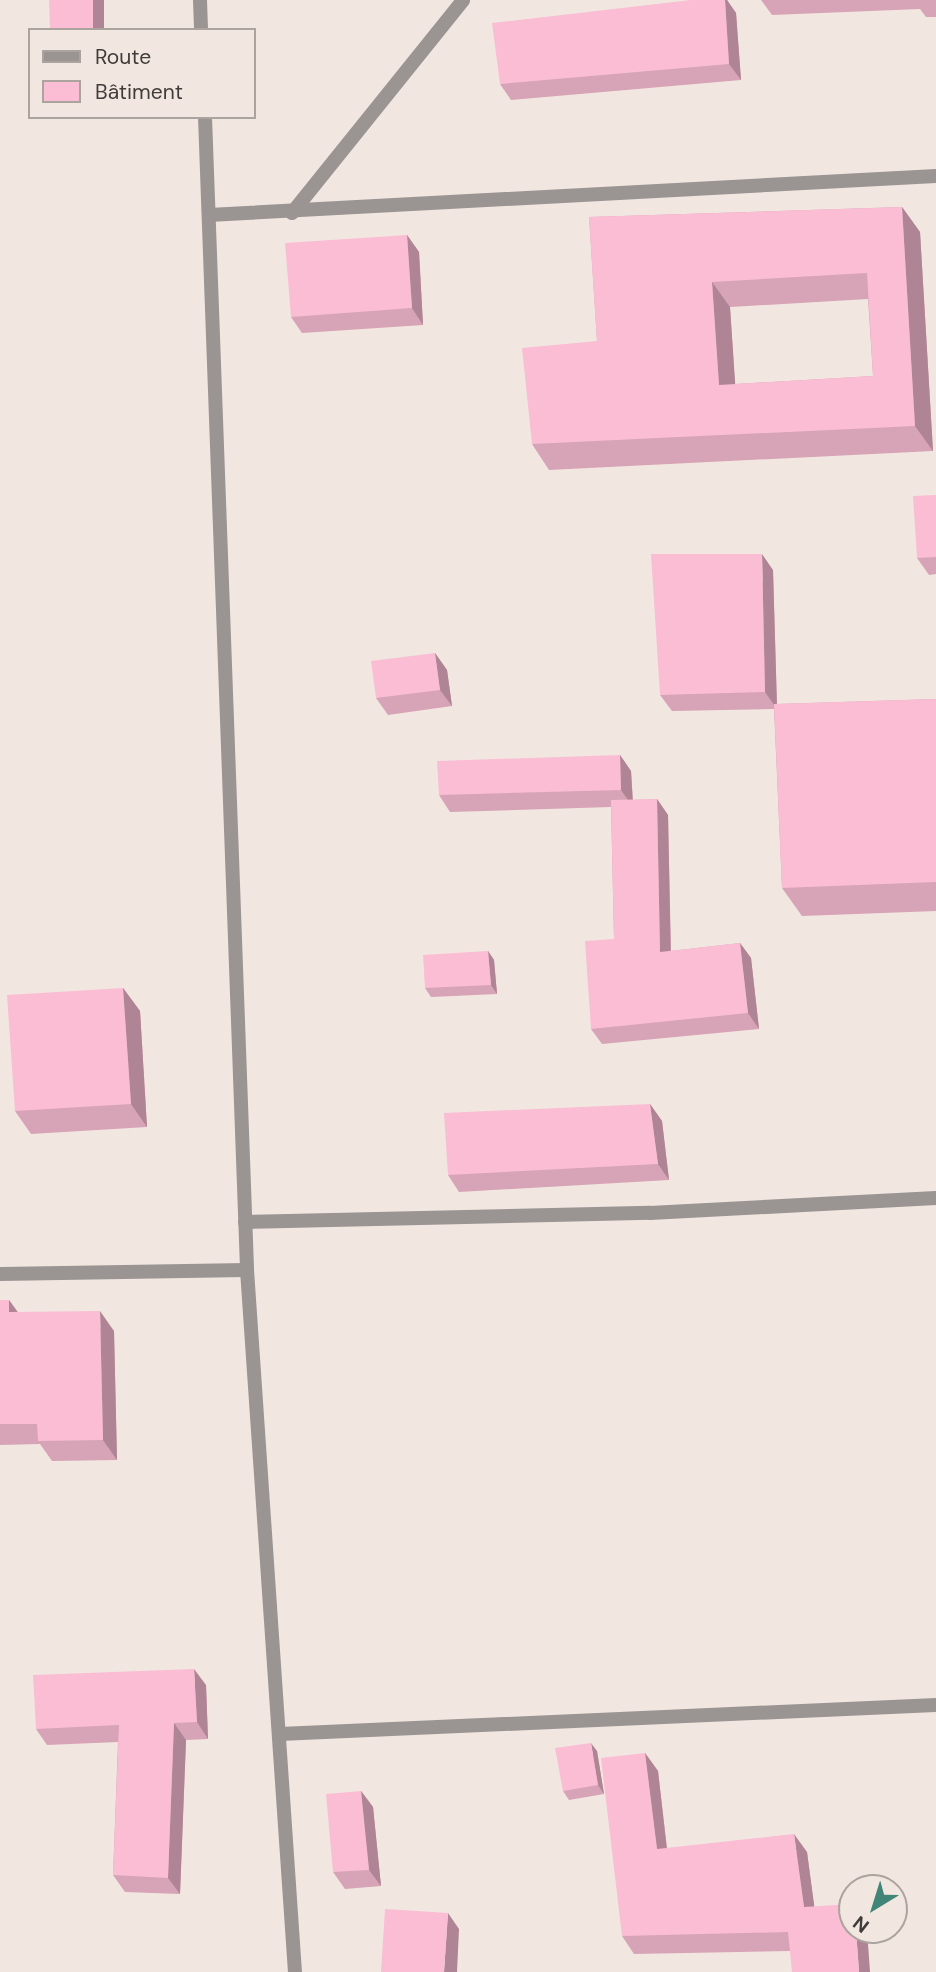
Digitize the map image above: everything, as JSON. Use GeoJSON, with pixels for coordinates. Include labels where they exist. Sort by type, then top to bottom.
{"type":"FeatureCollection","features":[{"type":"Feature","properties":{"kind":"street"},"geometry":{"type":"LineString","coordinates":[[200,0],[201,28]]}},
{"type":"Feature","properties":{"kind":"street"},"geometry":{"type":"LineString","coordinates":[[292,213],[463,0]]}},
{"type":"Feature","properties":{"kind":"street"},"geometry":{"type":"LineString","coordinates":[[205,119],[247,1270],[295,1972]]}},
{"type":"Feature","properties":{"kind":"street"},"geometry":{"type":"LineString","coordinates":[[209,215],[292,213],[936,176]]}},
{"type":"Feature","properties":{"kind":"street"},"geometry":{"type":"LineString","coordinates":[[246,1222],[936,1198]]}},
{"type":"Feature","properties":{"kind":"street"},"geometry":{"type":"LineString","coordinates":[[0,1274],[247,1270]]}},
{"type":"Feature","properties":{"kind":"street"},"geometry":{"type":"LineString","coordinates":[[280,1734],[936,1705]]}},
{"type":"Feature","properties":{"kind":"building"},"geometry":{"type":"Polygon","coordinates":[[[49,0],[93,0],[93,28],[50,28],[49,0]]]}},
{"type":"Feature","properties":{"kind":"building"},"geometry":{"type":"Polygon","coordinates":[[[691,0],[725,0],[729,64],[500,84],[492,23],[691,0]]]}},
{"type":"Feature","properties":{"kind":"building"},"geometry":{"type":"Polygon","coordinates":[[[902,207],[915,426],[532,444],[522,348],[597,341],[589,217],[902,207]],[[867,273],[712,282],[719,385],[873,376],[867,273]]]}},
{"type":"Feature","properties":{"kind":"building"},"geometry":{"type":"Polygon","coordinates":[[[407,235],[412,308],[291,317],[285,243],[407,235]]]}},
{"type":"Feature","properties":{"kind":"building"},"geometry":{"type":"Polygon","coordinates":[[[936,495],[936,557],[917,558],[913,496],[936,495]]]}},
{"type":"Feature","properties":{"kind":"building"},"geometry":{"type":"Polygon","coordinates":[[[651,554],[762,554],[765,692],[660,695],[651,554]]]}},
{"type":"Feature","properties":{"kind":"building"},"geometry":{"type":"Polygon","coordinates":[[[435,653],[440,690],[376,698],[371,661],[435,653]]]}},
{"type":"Feature","properties":{"kind":"building"},"geometry":{"type":"Polygon","coordinates":[[[936,699],[936,882],[782,888],[774,704],[936,699]]]}},
{"type":"Feature","properties":{"kind":"building"},"geometry":{"type":"Polygon","coordinates":[[[620,755],[621,790],[439,795],[437,761],[620,755]]]}},
{"type":"Feature","properties":{"kind":"building"},"geometry":{"type":"Polygon","coordinates":[[[657,799],[660,952],[740,943],[748,1013],[591,1029],[585,941],[614,939],[611,800],[657,799]]]}},
{"type":"Feature","properties":{"kind":"building"},"geometry":{"type":"Polygon","coordinates":[[[488,951],[491,985],[425,988],[423,955],[488,951]]]}},
{"type":"Feature","properties":{"kind":"building"},"geometry":{"type":"Polygon","coordinates":[[[123,988],[131,1104],[15,1111],[7,995],[123,988]]]}},
{"type":"Feature","properties":{"kind":"building"},"geometry":{"type":"Polygon","coordinates":[[[650,1104],[658,1164],[448,1175],[444,1113],[650,1104]]]}},
{"type":"Feature","properties":{"kind":"building"},"geometry":{"type":"Polygon","coordinates":[[[0,1300],[9,1300],[9,1312],[100,1311],[103,1440],[38,1441],[37,1424],[0,1424],[0,1300]]]}},
{"type":"Feature","properties":{"kind":"building"},"geometry":{"type":"Polygon","coordinates":[[[194,1669],[197,1722],[174,1723],[168,1878],[113,1875],[119,1725],[36,1729],[33,1675],[194,1669]]]}},
{"type":"Feature","properties":{"kind":"building"},"geometry":{"type":"Polygon","coordinates":[[[591,1743],[598,1785],[563,1791],[555,1748],[591,1743]]]}},
{"type":"Feature","properties":{"kind":"building"},"geometry":{"type":"Polygon","coordinates":[[[645,1753],[657,1849],[794,1834],[804,1907],[838,1905],[838,1944],[857,1944],[859,1972],[792,1972],[788,1932],[622,1936],[601,1758],[645,1753]]]}},
{"type":"Feature","properties":{"kind":"building"},"geometry":{"type":"Polygon","coordinates":[[[361,1791],[369,1870],[333,1872],[326,1794],[361,1791]]]}},
{"type":"Feature","properties":{"kind":"building"},"geometry":{"type":"Polygon","coordinates":[[[385,1909],[448,1913],[444,1972],[381,1972],[385,1909]]]}}]}
